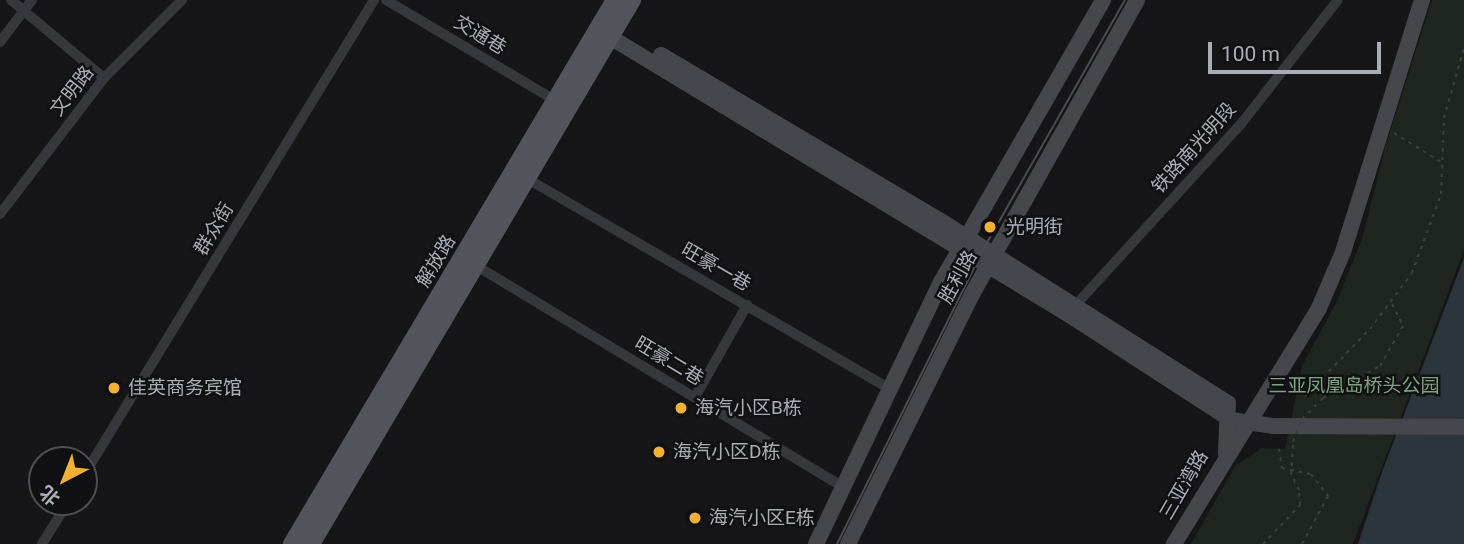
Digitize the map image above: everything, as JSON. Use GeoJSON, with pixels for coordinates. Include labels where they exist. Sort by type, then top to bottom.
{"type":"FeatureCollection","features":[{"type":"Feature","properties":{"kind":"main road","name":"解放路"},"geometry":{"type":"LineString","coordinates":[[311,544],[526,178],[606,29],[615,0]]}},
{"type":"Feature","properties":{"kind":"main road","name":"解放路"},"geometry":{"type":"LineString","coordinates":[[292,544],[556,101],[606,29],[632,0]]}},
{"type":"Feature","properties":{"kind":"main road","name":"胜利路"},"geometry":{"type":"LineString","coordinates":[[816,544],[888,388],[963,243],[1103,0]]}},
{"type":"Feature","properties":{"kind":"main road","name":"胜利路"},"geometry":{"type":"LineString","coordinates":[[848,544],[991,260],[1137,0]]}},
{"type":"Feature","properties":{"kind":"main road"},"geometry":{"type":"LineString","coordinates":[[1233,415],[1273,386],[1312,318],[1343,252],[1422,0]]}},
{"type":"Feature","properties":{"kind":"main road"},"geometry":{"type":"LineString","coordinates":[[606,29],[1072,309],[1233,415],[1385,425],[1464,427]]}},
{"type":"Feature","properties":{"kind":"main road","name":"三亚湾路"},"geometry":{"type":"LineString","coordinates":[[1174,544],[1226,453],[1233,415]]}},
{"type":"Feature","properties":{"kind":"street"},"geometry":{"type":"LineString","coordinates":[[11,0],[104,78]]}},
{"type":"Feature","properties":{"kind":"street"},"geometry":{"type":"LineString","coordinates":[[0,42],[32,0]]}},
{"type":"Feature","properties":{"kind":"street","name":"文明路"},"geometry":{"type":"LineString","coordinates":[[0,214],[104,78],[182,0]]}},
{"type":"Feature","properties":{"kind":"street","name":"群众街"},"geometry":{"type":"LineString","coordinates":[[98,452],[374,0]]}},
{"type":"Feature","properties":{"kind":"street","name":"交通巷"},"geometry":{"type":"LineString","coordinates":[[386,0],[556,101]]}},
{"type":"Feature","properties":{"kind":"street","name":"铁路南光明段"},"geometry":{"type":"LineString","coordinates":[[1072,309],[1241,124],[1338,0]]}},
{"type":"Feature","properties":{"kind":"street","name":"旺豪一巷"},"geometry":{"type":"LineString","coordinates":[[526,178],[888,388]]}},
{"type":"Feature","properties":{"kind":"street","name":"旺豪二巷"},"geometry":{"type":"LineString","coordinates":[[475,265],[844,488]]}},
{"type":"Feature","properties":{"kind":"street"},"geometry":{"type":"LineString","coordinates":[[695,397],[747,305]]}},
{"type":"Feature","properties":{"kind":"street"},"geometry":{"type":"LineString","coordinates":[[42,544],[59,516]]}},
{"type":"Feature","properties":{"kind":"path"},"geometry":{"type":"LineString","coordinates":[[1305,396],[1392,303],[1412,273],[1427,239],[1441,194],[1445,164],[1444,118],[1464,48]]}},
{"type":"Feature","properties":{"kind":"path"},"geometry":{"type":"LineString","coordinates":[[1390,131],[1445,164]]}},
{"type":"Feature","properties":{"kind":"path"},"geometry":{"type":"LineString","coordinates":[[1263,544],[1300,505],[1299,490],[1291,474],[1293,442],[1302,419],[1323,398],[1380,366],[1403,326],[1392,303]]}},
{"type":"Feature","properties":{"kind":"path"},"geometry":{"type":"LineString","coordinates":[[1279,449],[1282,468],[1311,474],[1328,496],[1302,544]]}},
{"type":"Feature","properties":{"kind":"green space","name":"三亚凤凰岛桥头公园"},"geometry":{"type":"Polygon","coordinates":[[[1432,0],[1464,0],[1464,250],[1353,544],[1191,544],[1235,466],[1262,448],[1285,449],[1302,366],[1336,303],[1362,239],[1386,144],[1432,0]]]}},
{"type":"Feature","properties":{"kind":"shaded area"},"geometry":{"type":"Polygon","coordinates":[[[1464,258],[1464,544],[1358,544],[1382,472],[1464,258]]]}},
{"type":"Feature","properties":{"kind":"tram line"},"geometry":{"type":"LineString","coordinates":[[837,544],[984,248],[1125,0]]}},
{"type":"Feature","properties":{"kind":"place","name":"光明街"},"geometry":{"type":"Point","coordinates":[990,227]}},
{"type":"Feature","properties":{"kind":"place","name":"佳英商务宾馆"},"geometry":{"type":"Point","coordinates":[114,388]}},
{"type":"Feature","properties":{"kind":"place","name":"海汽小区B栋"},"geometry":{"type":"Point","coordinates":[681,408]}},
{"type":"Feature","properties":{"kind":"place","name":"海汽小区D栋"},"geometry":{"type":"Point","coordinates":[659,452]}},
{"type":"Feature","properties":{"kind":"place","name":"海汽小区E栋"},"geometry":{"type":"Point","coordinates":[695,518]}}]}
